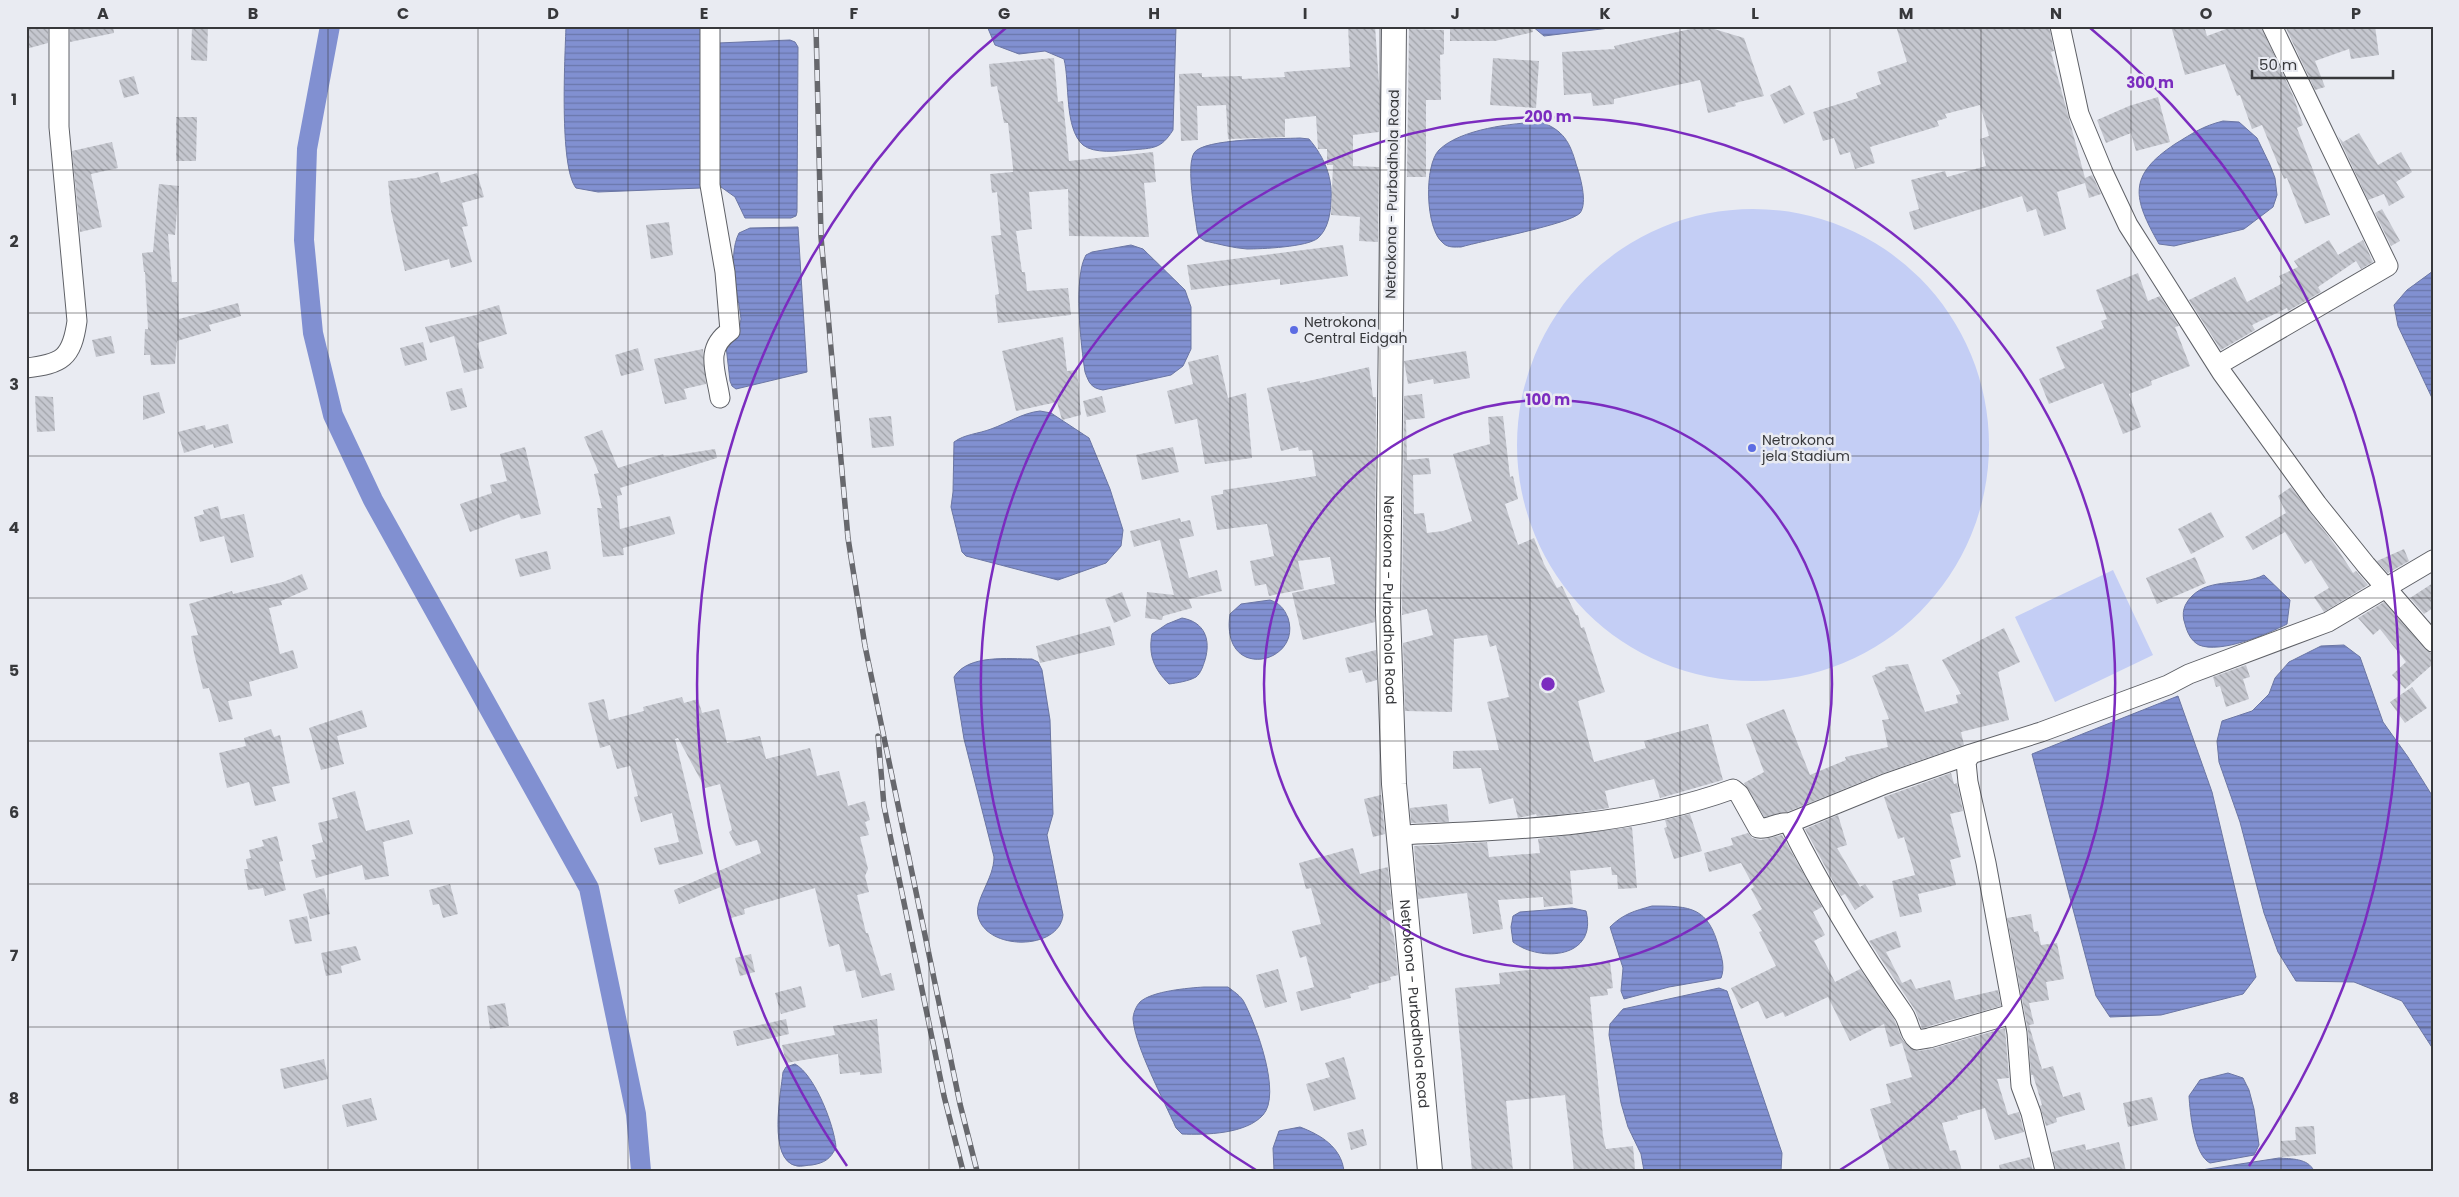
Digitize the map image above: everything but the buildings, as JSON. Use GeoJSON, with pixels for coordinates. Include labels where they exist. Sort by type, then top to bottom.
{"type":"FeatureCollection","features":[{"type":"Feature","properties":{"kind":"main road","name":"Netrokona - Purbadhola Road"},"geometry":{"type":"LineString","coordinates":[[1394,26],[1388,612],[1394,784],[1430,1171]]}},
{"type":"Feature","properties":{"kind":"street"},"geometry":{"type":"LineString","coordinates":[[26,368],[53,365],[68,353],[74,340],[77,321],[59,127],[59,26]]}},
{"type":"Feature","properties":{"kind":"street"},"geometry":{"type":"LineString","coordinates":[[710,26],[710,185],[725,272],[730,331],[719,339],[714,354],[720,398]]}},
{"type":"Feature","properties":{"kind":"street"},"geometry":{"type":"LineString","coordinates":[[2060,26],[2080,114],[2103,172],[2128,225],[2218,365],[2317,504],[2384,587],[2433,642]]}},
{"type":"Feature","properties":{"kind":"street"},"geometry":{"type":"LineString","coordinates":[[2218,365],[2388,266],[2272,26]]}},
{"type":"Feature","properties":{"kind":"street"},"geometry":{"type":"LineString","coordinates":[[1399,835],[1551,827],[1598,821],[1704,800],[1733,790],[1739,794],[1758,828],[1768,828],[1782,822],[1788,823],[1885,784],[2041,732],[2168,685],[2189,674],[2328,622],[2384,587],[2433,560]]}},
{"type":"Feature","properties":{"kind":"street"},"geometry":{"type":"LineString","coordinates":[[1971,754],[1966,762],[1968,782],[1986,863],[2012,1014],[2017,1033],[2021,1086],[2031,1114],[2045,1171]]}},
{"type":"Feature","properties":{"kind":"street"},"geometry":{"type":"LineString","coordinates":[[1788,823],[1843,923],[1905,1016],[1913,1037],[1917,1040],[1930,1038],[2012,1014]]}},
{"type":"Feature","properties":{"kind":"shaded area","name":"Netrokona jela Stadium"},"geometry":{"type":"Polygon","coordinates":[[[1753,209],[1799,213],[1843,227],[1884,249],[1920,278],[1949,314],[1971,355],[1985,399],[1989,445],[1985,491],[1971,535],[1949,576],[1920,612],[1884,641],[1843,663],[1799,677],[1753,681],[1707,677],[1663,663],[1622,641],[1586,612],[1557,576],[1535,535],[1521,491],[1517,445],[1521,399],[1535,355],[1557,314],[1586,278],[1622,249],[1663,227],[1707,213],[1753,209]]]}},
{"type":"Feature","properties":{"kind":"shaded area"},"geometry":{"type":"Polygon","coordinates":[[[2113,570],[2153,655],[2055,702],[2015,617],[2113,570]]]}},
{"type":"Feature","properties":{"kind":"water"},"geometry":{"type":"Polygon","coordinates":[[[566,26],[703,26],[703,184],[701,188],[598,192],[576,188],[567,158],[565,136],[566,26]]]}},
{"type":"Feature","properties":{"kind":"water"},"geometry":{"type":"Polygon","coordinates":[[[987,26],[1176,26],[1173,130],[1165,141],[1151,148],[1106,151],[1088,148],[1077,137],[1070,117],[1064,59],[1045,51],[1019,54],[995,45],[987,26]]]}},
{"type":"Feature","properties":{"kind":"water"},"geometry":{"type":"Polygon","coordinates":[[[1532,26],[1626,26],[1544,36],[1532,26]]]}},
{"type":"Feature","properties":{"kind":"water"},"geometry":{"type":"Polygon","coordinates":[[[790,40],[795,42],[798,47],[796,216],[791,218],[745,218],[735,197],[721,187],[719,180],[718,43],[790,40]]]}},
{"type":"Feature","properties":{"kind":"water"},"geometry":{"type":"Polygon","coordinates":[[[2223,121],[2239,122],[2257,138],[2275,178],[2277,195],[2273,207],[2244,229],[2174,246],[2159,244],[2150,228],[2140,201],[2139,189],[2142,178],[2159,156],[2175,144],[2193,133],[2223,121]]]}},
{"type":"Feature","properties":{"kind":"water"},"geometry":{"type":"Polygon","coordinates":[[[1541,122],[1560,133],[1571,149],[1583,196],[1580,213],[1543,227],[1461,247],[1445,245],[1437,236],[1433,225],[1429,197],[1431,169],[1434,158],[1439,150],[1460,137],[1487,128],[1541,122]]]}},
{"type":"Feature","properties":{"kind":"water"},"geometry":{"type":"Polygon","coordinates":[[[1309,139],[1324,161],[1331,185],[1329,217],[1324,230],[1318,238],[1305,244],[1247,249],[1205,241],[1199,237],[1191,179],[1194,153],[1200,148],[1226,142],[1309,139]]]}},
{"type":"Feature","properties":{"kind":"water"},"geometry":{"type":"Polygon","coordinates":[[[798,227],[807,372],[736,389],[730,381],[726,346],[739,329],[741,319],[734,264],[734,253],[739,233],[750,228],[798,227]]]}},
{"type":"Feature","properties":{"kind":"water"},"geometry":{"type":"Polygon","coordinates":[[[1131,245],[1143,249],[1185,290],[1191,307],[1191,349],[1183,366],[1171,375],[1103,390],[1091,384],[1085,372],[1079,312],[1082,265],[1086,255],[1092,252],[1131,245]]]}},
{"type":"Feature","properties":{"kind":"water"},"geometry":{"type":"Polygon","coordinates":[[[2433,271],[2433,400],[2398,326],[2394,305],[2407,290],[2433,271]]]}},
{"type":"Feature","properties":{"kind":"water"},"geometry":{"type":"Polygon","coordinates":[[[1040,411],[1051,413],[1089,438],[1110,489],[1123,530],[1121,546],[1106,563],[1058,580],[966,556],[962,552],[951,507],[954,442],[1021,416],[1040,411]]]}},
{"type":"Feature","properties":{"kind":"water"},"geometry":{"type":"Polygon","coordinates":[[[2264,575],[2290,600],[2287,624],[2244,642],[2231,645],[2208,647],[2199,645],[2194,641],[2187,630],[2183,616],[2185,605],[2192,596],[2208,586],[2246,581],[2264,575]]]}},
{"type":"Feature","properties":{"kind":"water"},"geometry":{"type":"Polygon","coordinates":[[[1270,600],[1279,604],[1285,611],[1288,618],[1289,634],[1284,646],[1274,655],[1261,659],[1248,658],[1237,650],[1230,636],[1230,614],[1241,604],[1270,600]]]}},
{"type":"Feature","properties":{"kind":"water"},"geometry":{"type":"Polygon","coordinates":[[[1182,618],[1196,623],[1201,628],[1206,639],[1207,653],[1202,669],[1196,677],[1169,684],[1159,673],[1153,661],[1151,649],[1152,634],[1167,624],[1182,618]]]}},
{"type":"Feature","properties":{"kind":"water"},"geometry":{"type":"Polygon","coordinates":[[[2344,645],[2360,657],[2383,722],[2433,797],[2433,1049],[2402,1001],[2354,982],[2296,981],[2278,952],[2264,913],[2240,822],[2219,762],[2217,741],[2222,721],[2252,711],[2269,694],[2275,678],[2289,662],[2321,646],[2344,645]]]}},
{"type":"Feature","properties":{"kind":"water"},"geometry":{"type":"Polygon","coordinates":[[[990,659],[1032,659],[1038,662],[1042,670],[1050,720],[1053,814],[1047,835],[1063,915],[1059,927],[1049,935],[1036,940],[1022,942],[1007,941],[994,936],[984,927],[978,916],[979,903],[991,873],[994,857],[964,739],[954,677],[969,664],[979,661],[990,659]]]}},
{"type":"Feature","properties":{"kind":"water"},"geometry":{"type":"Polygon","coordinates":[[[2178,696],[2212,792],[2256,977],[2243,994],[2161,1015],[2110,1017],[2096,996],[2032,754],[2178,696]]]}},
{"type":"Feature","properties":{"kind":"water"},"geometry":{"type":"Polygon","coordinates":[[[1652,906],[1687,908],[1703,917],[1715,934],[1722,959],[1721,978],[1669,987],[1624,999],[1621,991],[1623,968],[1610,927],[1629,914],[1652,906]]]}},
{"type":"Feature","properties":{"kind":"water"},"geometry":{"type":"Polygon","coordinates":[[[1572,908],[1586,911],[1587,927],[1584,939],[1576,947],[1552,954],[1538,953],[1525,949],[1513,942],[1511,927],[1513,916],[1520,912],[1572,908]]]}},
{"type":"Feature","properties":{"kind":"water"},"geometry":{"type":"Polygon","coordinates":[[[1204,987],[1228,987],[1244,1002],[1255,1026],[1265,1059],[1270,1092],[1268,1105],[1263,1115],[1247,1126],[1225,1132],[1182,1134],[1176,1128],[1144,1058],[1135,1031],[1133,1017],[1140,1002],[1153,995],[1204,987]]]}},
{"type":"Feature","properties":{"kind":"water"},"geometry":{"type":"Polygon","coordinates":[[[1719,988],[1727,991],[1782,1153],[1781,1171],[1644,1171],[1641,1154],[1628,1127],[1621,1103],[1609,1035],[1610,1024],[1623,1009],[1719,988]]]}},
{"type":"Feature","properties":{"kind":"water"},"geometry":{"type":"Polygon","coordinates":[[[795,1064],[810,1079],[822,1101],[832,1126],[836,1147],[832,1155],[824,1162],[812,1165],[797,1166],[788,1161],[782,1152],[779,1139],[778,1125],[783,1072],[786,1067],[795,1064]]]}},
{"type":"Feature","properties":{"kind":"water"},"geometry":{"type":"Polygon","coordinates":[[[2228,1073],[2243,1078],[2249,1090],[2254,1109],[2259,1145],[2254,1155],[2210,1163],[2200,1152],[2197,1143],[2192,1123],[2189,1096],[2200,1080],[2228,1073]]]}},
{"type":"Feature","properties":{"kind":"water"},"geometry":{"type":"Polygon","coordinates":[[[1300,1127],[1329,1143],[1339,1155],[1344,1171],[1274,1171],[1273,1148],[1279,1131],[1300,1127]]]}},
{"type":"Feature","properties":{"kind":"water"},"geometry":{"type":"Polygon","coordinates":[[[2279,1158],[2303,1161],[2314,1171],[2195,1171],[2279,1158]]]}},
{"type":"Feature","properties":{"kind":"waterway"},"geometry":{"type":"LineString","coordinates":[[330,26],[307,149],[304,240],[313,333],[333,415],[373,500],[589,888],[636,1114],[641,1171]]}},
{"type":"Feature","properties":{"kind":"railway"},"geometry":{"type":"LineString","coordinates":[[816,26],[821,237],[848,538],[865,646],[960,1104],[977,1171]]}},
{"type":"Feature","properties":{"kind":"railway"},"geometry":{"type":"LineString","coordinates":[[878,736],[884,806],[944,1096],[963,1171]]}},
{"type":"Feature","properties":{"kind":"place","name":"Netrokona Central Eidgah"},"geometry":{"type":"Point","coordinates":[1294,330]}},
{"type":"Feature","properties":{"kind":"place","name":"Netrokona jela Stadium"},"geometry":{"type":"Point","coordinates":[1752,448]}}]}
